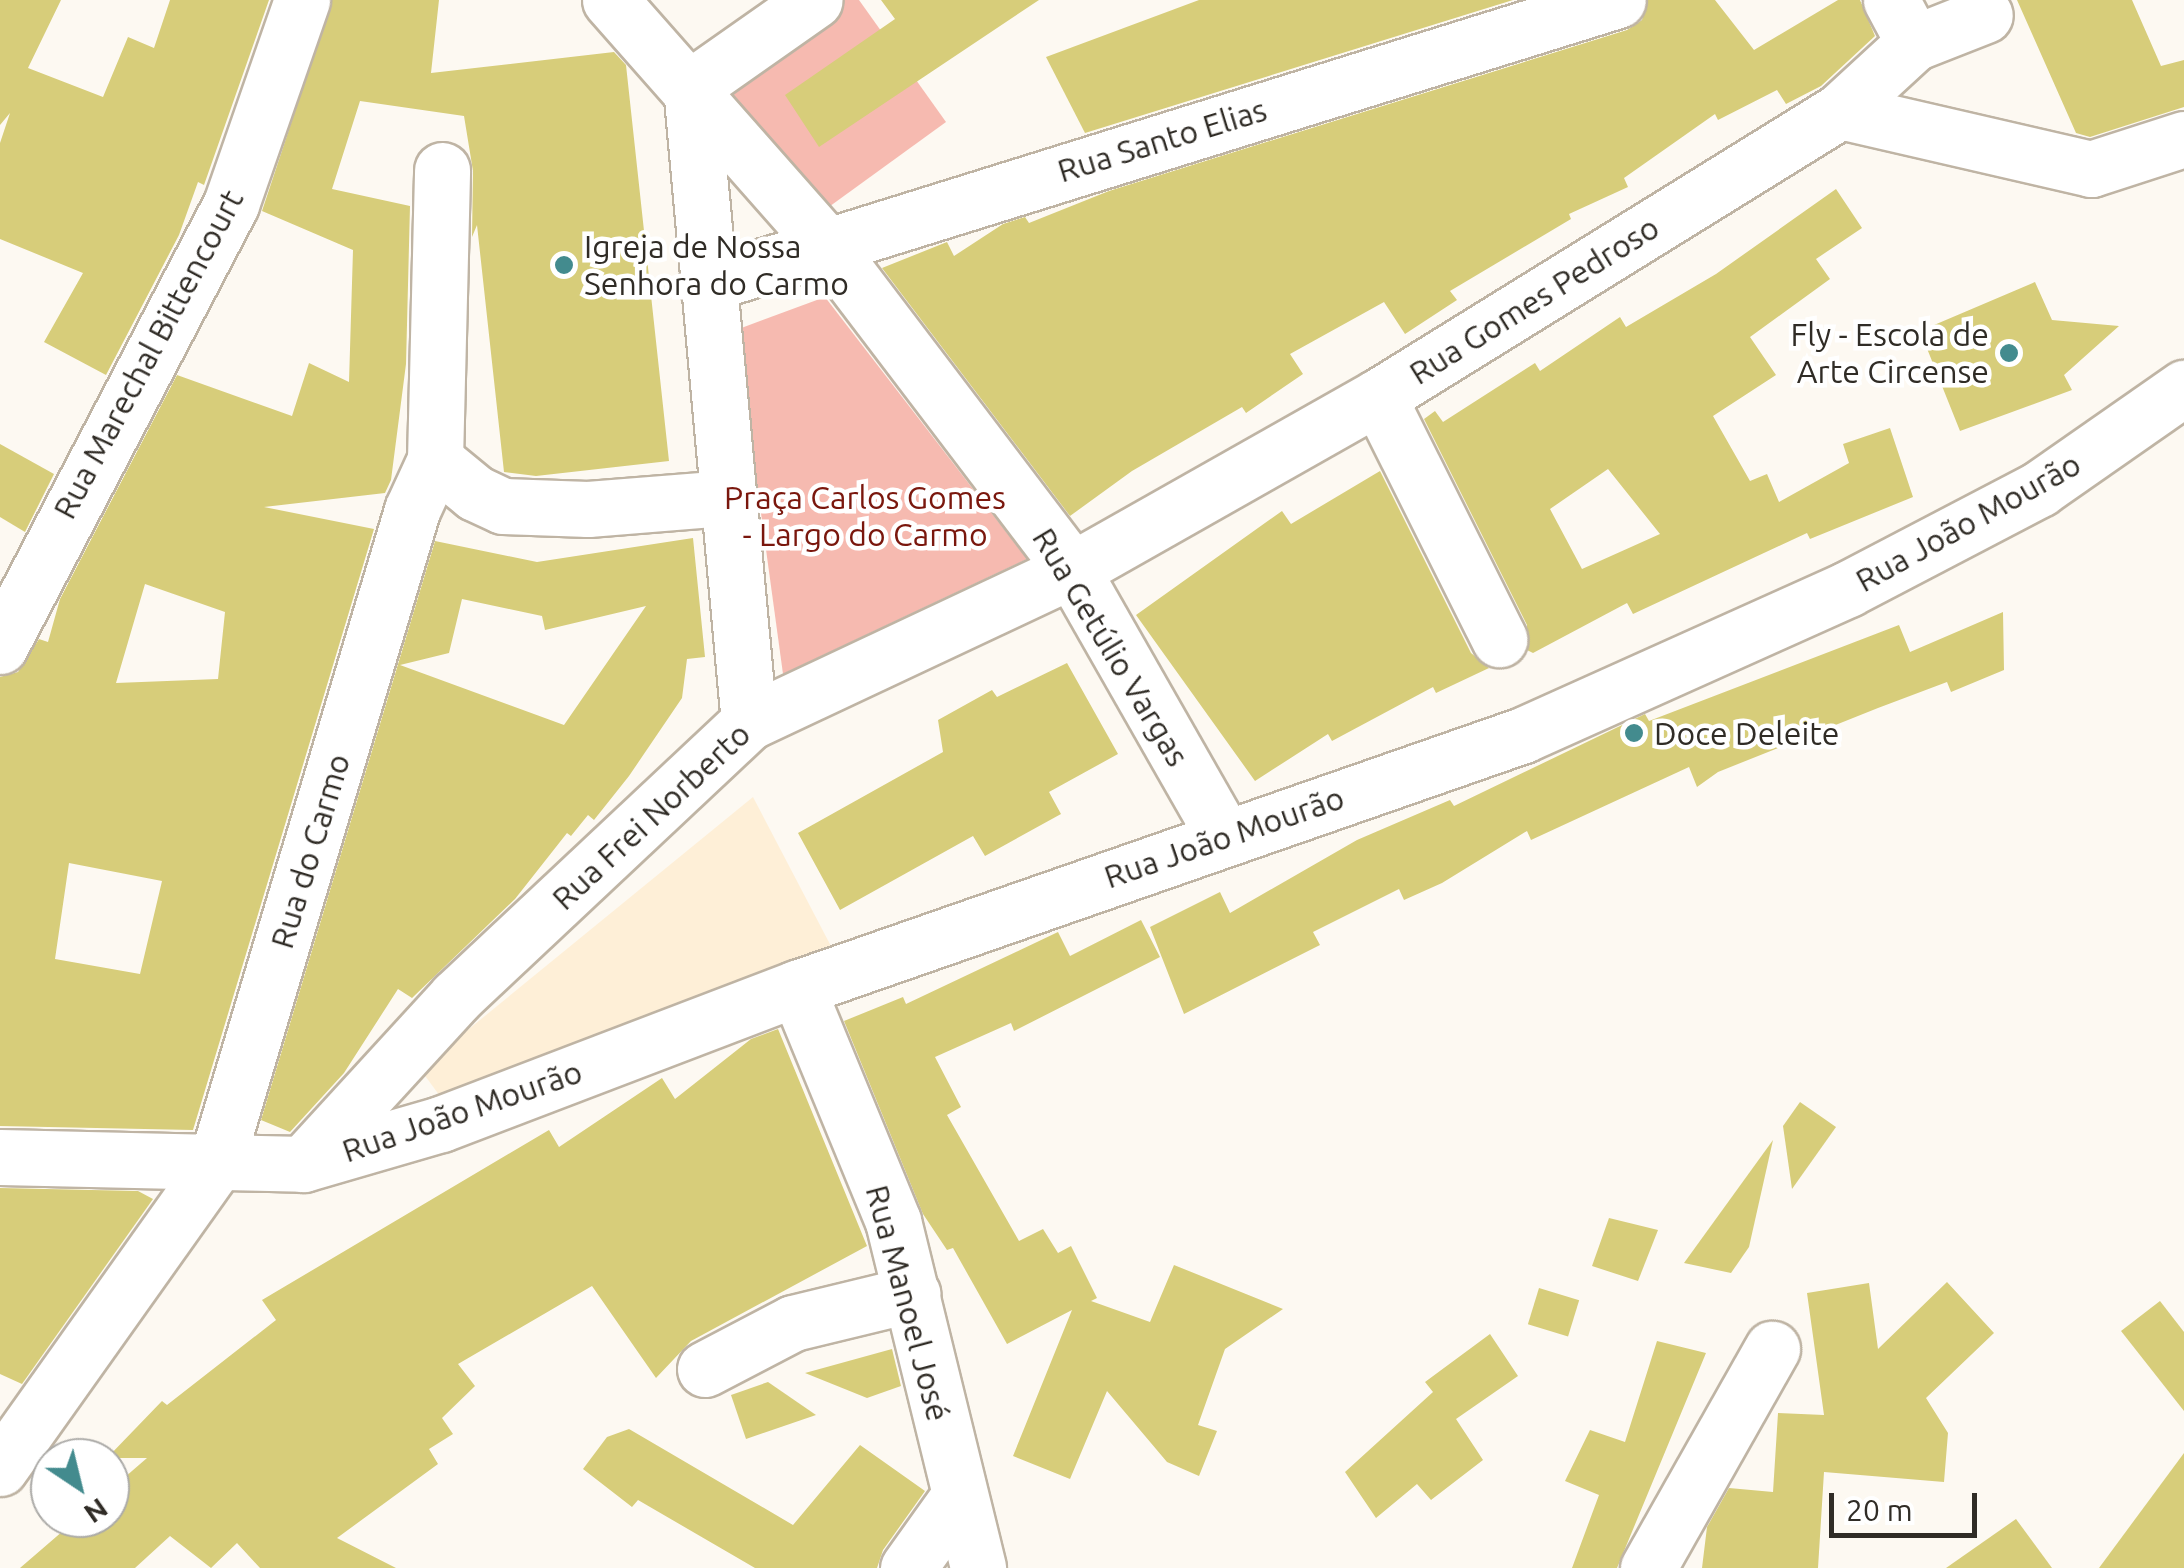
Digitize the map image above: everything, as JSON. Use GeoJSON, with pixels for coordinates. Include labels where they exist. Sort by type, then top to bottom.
{"type":"FeatureCollection","features":[{"type":"Feature","properties":{"kind":"street","name":"Rua Marechal Bittencourt"},"geometry":{"type":"LineString","coordinates":[[0,646],[231,204],[302,0]]}},
{"type":"Feature","properties":{"kind":"street","name":"Rua Getúlio Vargas"},"geometry":{"type":"LineString","coordinates":[[610,0],[691,87],[825,244],[1072,570],[1223,836]]}},
{"type":"Feature","properties":{"kind":"street"},"geometry":{"type":"LineString","coordinates":[[749,722],[724,498],[691,87],[814,0]]}},
{"type":"Feature","properties":{"kind":"street","name":"Rua Santo Elias"},"geometry":{"type":"LineString","coordinates":[[706,284],[1618,0]]}},
{"type":"Feature","properties":{"kind":"street","name":"Rua Gomes Pedroso"},"geometry":{"type":"LineString","coordinates":[[1072,570],[1378,397],[1840,111],[1902,22],[1984,15]]}},
{"type":"Feature","properties":{"kind":"street"},"geometry":{"type":"LineString","coordinates":[[1840,111],[2091,169],[2184,139]]}},
{"type":"Feature","properties":{"kind":"street","name":"Rua do Carmo"},"geometry":{"type":"LineString","coordinates":[[0,1468],[215,1166],[412,510],[435,460],[442,170]]}},
{"type":"Feature","properties":{"kind":"street","name":"Rua João Mourão"},"geometry":{"type":"LineString","coordinates":[[0,1157],[215,1166],[303,1164],[441,1124],[797,988],[1223,836],[1522,735],[1848,589],[2039,489],[2184,388]]}},
{"type":"Feature","properties":{"kind":"street"},"geometry":{"type":"LineString","coordinates":[[1378,397],[1499,638]]}},
{"type":"Feature","properties":{"kind":"street"},"geometry":{"type":"LineString","coordinates":[[435,460],[475,493],[503,506],[588,510],[724,498]]}},
{"type":"Feature","properties":{"kind":"street","name":"Rua Frei Norberto"},"geometry":{"type":"LineString","coordinates":[[303,1164],[456,996],[749,722],[1072,570]]}},
{"type":"Feature","properties":{"kind":"street","name":"Rua Manoel José"},"geometry":{"type":"LineString","coordinates":[[797,988],[884,1196],[913,1294],[958,1498],[978,1568]]}},
{"type":"Feature","properties":{"kind":"street"},"geometry":{"type":"LineString","coordinates":[[705,1368],[794,1323],[913,1294]]}},
{"type":"Feature","properties":{"kind":"street"},"geometry":{"type":"LineString","coordinates":[[1648,1568],[1772,1349]]}},
{"type":"Feature","properties":{"kind":"street"},"geometry":{"type":"LineString","coordinates":[[908,1568],[958,1498]]}},
{"type":"Feature","properties":{"kind":"shaded area"},"geometry":{"type":"Polygon","coordinates":[[[753,797],[833,950],[451,1111],[420,1069],[753,797]]]}},
{"type":"Feature","properties":{"kind":"green space"},"geometry":{"type":"Polygon","coordinates":[[[833,0],[859,0],[946,122],[815,217],[720,81],[833,0]]]}},
{"type":"Feature","properties":{"kind":"green space","name":"Praça Carlos Gomes - Largo do Carmo"},"geometry":{"type":"Polygon","coordinates":[[[825,297],[1027,559],[783,674],[736,330],[825,297]]]}},
{"type":"Feature","properties":{"kind":"building"},"geometry":{"type":"Polygon","coordinates":[[[0,0],[61,0],[28,68],[103,97],[128,37],[154,48],[170,0],[269,0],[204,185],[198,182],[179,235],[106,375],[44,342],[83,273],[0,239],[0,143],[10,113],[0,125],[0,0]]]}},
{"type":"Feature","properties":{"kind":"building"},"geometry":{"type":"Polygon","coordinates":[[[332,0],[439,0],[431,73],[614,52],[626,65],[669,461],[536,476],[504,472],[477,225],[472,237],[473,171],[464,116],[360,101],[332,189],[410,206],[406,364],[391,480],[385,493],[264,507],[374,529],[193,1130],[0,1126],[0,677],[18,672],[39,639],[48,642],[60,599],[177,375],[292,416],[309,363],[349,382],[353,250],[262,211],[332,0]],[[145,584],[116,683],[218,679],[225,612],[145,584]],[[69,863],[55,959],[140,974],[162,881],[69,863]]]}},
{"type":"Feature","properties":{"kind":"building"},"geometry":{"type":"Polygon","coordinates":[[[881,0],[1039,0],[819,147],[785,95],[895,19],[881,0]]]}},
{"type":"Feature","properties":{"kind":"building"},"geometry":{"type":"Polygon","coordinates":[[[1199,0],[1513,0],[1085,133],[1046,57],[1199,0]]]}},
{"type":"Feature","properties":{"kind":"building"},"geometry":{"type":"Polygon","coordinates":[[[1648,0],[1715,0],[1754,50],[1838,0],[1860,0],[1875,36],[1821,86],[1786,104],[1777,90],[1718,120],[1715,114],[1624,178],[1628,187],[1569,214],[1571,219],[1450,291],[1457,300],[1405,334],[1384,302],[1290,354],[1303,374],[1246,413],[1242,407],[1132,471],[1070,516],[882,268],[947,242],[954,256],[1003,224],[1025,217],[1029,223],[1109,191],[1627,30],[1642,20],[1648,0]]]}},
{"type":"Feature","properties":{"kind":"building"},"geometry":{"type":"Polygon","coordinates":[[[2017,0],[2132,0],[2161,66],[2184,60],[2184,107],[2090,137],[2076,133],[2017,0]]]}},
{"type":"Feature","properties":{"kind":"building"},"geometry":{"type":"Polygon","coordinates":[[[1836,189],[1862,228],[1816,259],[1830,279],[1750,337],[1776,375],[1713,416],[1750,481],[1767,474],[1779,502],[1849,463],[1843,444],[1890,428],[1913,497],[1810,539],[1807,533],[1633,614],[1627,603],[1533,653],[1527,650],[1527,625],[1424,419],[1435,411],[1443,422],[1535,363],[1540,371],[1620,317],[1626,327],[1716,274],[1836,189]],[[1608,469],[1550,509],[1582,569],[1660,534],[1608,469]]]}},
{"type":"Feature","properties":{"kind":"building","name":"Fly - Escola de Arte Circense"},"geometry":{"type":"Polygon","coordinates":[[[2035,282],[2052,320],[2119,326],[2064,375],[2072,390],[1960,431],[1920,331],[2035,282]]]}},
{"type":"Feature","properties":{"kind":"building"},"geometry":{"type":"Polygon","coordinates":[[[0,444],[54,474],[25,532],[0,517],[0,444]]]}},
{"type":"Feature","properties":{"kind":"building"},"geometry":{"type":"Polygon","coordinates":[[[1380,471],[1471,653],[1489,668],[1436,693],[1433,687],[1332,741],[1328,734],[1255,781],[1136,615],[1282,511],[1291,524],[1380,471]]]}},
{"type":"Feature","properties":{"kind":"building"},"geometry":{"type":"Polygon","coordinates":[[[693,538],[705,657],[687,659],[682,698],[594,820],[588,815],[571,836],[567,833],[515,899],[412,998],[398,989],[344,1073],[290,1132],[261,1120],[435,541],[537,562],[693,538]],[[462,599],[449,653],[400,665],[564,725],[646,606],[545,630],[542,616],[462,599]]]}},
{"type":"Feature","properties":{"kind":"building"},"geometry":{"type":"Polygon","coordinates":[[[2003,612],[2004,670],[1951,692],[1947,682],[1878,708],[1718,772],[1697,787],[1689,767],[1531,840],[1527,831],[1442,883],[1404,900],[1399,889],[1313,932],[1320,945],[1184,1014],[1150,927],[1220,892],[1230,913],[1357,840],[1450,800],[1454,806],[1645,714],[1649,721],[1899,625],[1910,652],[2003,612]]]}},
{"type":"Feature","properties":{"kind":"building"},"geometry":{"type":"Polygon","coordinates":[[[1067,663],[1118,754],[1049,792],[1061,814],[985,856],[973,836],[840,910],[798,833],[943,752],[938,720],[992,690],[997,697],[1067,663]]]}},
{"type":"Feature","properties":{"kind":"building"},"geometry":{"type":"Polygon","coordinates":[[[1141,920],[1160,957],[1014,1031],[1011,1023],[935,1057],[961,1107],[947,1115],[1019,1241],[1043,1229],[1058,1253],[1071,1246],[1097,1298],[1091,1301],[1150,1322],[1174,1265],[1283,1309],[1225,1349],[1198,1425],[1217,1431],[1199,1476],[1167,1462],[1107,1391],[1070,1479],[1013,1456],[1072,1310],[1007,1344],[953,1248],[947,1250],[923,1214],[844,1021],[903,997],[906,1004],[1058,932],[1070,956],[1141,920]]]}},
{"type":"Feature","properties":{"kind":"building"},"geometry":{"type":"Polygon","coordinates":[[[778,1029],[867,1246],[691,1341],[656,1378],[592,1286],[458,1364],[475,1386],[442,1418],[453,1434],[429,1449],[438,1464],[337,1538],[396,1568],[260,1568],[237,1543],[211,1568],[170,1536],[135,1568],[20,1568],[55,1538],[130,1538],[130,1473],[147,1458],[130,1458],[130,1438],[126,1438],[162,1401],[167,1405],[276,1320],[262,1300],[549,1130],[559,1147],[662,1078],[675,1099],[751,1039],[778,1029]]]}},
{"type":"Feature","properties":{"kind":"building"},"geometry":{"type":"Polygon","coordinates":[[[1800,1102],[1836,1127],[1792,1189],[1783,1126],[1800,1102]]]}},
{"type":"Feature","properties":{"kind":"building"},"geometry":{"type":"Polygon","coordinates":[[[1773,1140],[1749,1247],[1731,1273],[1684,1263],[1773,1140]]]}},
{"type":"Feature","properties":{"kind":"building"},"geometry":{"type":"Polygon","coordinates":[[[0,1188],[138,1191],[153,1199],[22,1384],[0,1374],[0,1188]]]}},
{"type":"Feature","properties":{"kind":"building"},"geometry":{"type":"Polygon","coordinates":[[[1609,1218],[1658,1230],[1638,1281],[1592,1266],[1609,1218]]]}},
{"type":"Feature","properties":{"kind":"building"},"geometry":{"type":"Polygon","coordinates":[[[1947,1282],[1994,1333],[1926,1398],[1948,1433],[1944,1482],[1824,1472],[1818,1568],[1702,1568],[1707,1527],[1729,1488],[1773,1492],[1778,1413],[1824,1415],[1807,1293],[1869,1283],[1878,1349],[1947,1282]]]}},
{"type":"Feature","properties":{"kind":"building"},"geometry":{"type":"Polygon","coordinates":[[[1539,1288],[1579,1300],[1568,1337],[1528,1324],[1539,1288]]]}},
{"type":"Feature","properties":{"kind":"building"},"geometry":{"type":"Polygon","coordinates":[[[2160,1301],[2184,1332],[2184,1411],[2121,1331],[2160,1301]]]}},
{"type":"Feature","properties":{"kind":"building"},"geometry":{"type":"Polygon","coordinates":[[[1490,1334],[1518,1376],[1456,1419],[1483,1460],[1431,1500],[1417,1484],[1376,1518],[1345,1472],[1433,1392],[1425,1382],[1490,1334]]]}},
{"type":"Feature","properties":{"kind":"building"},"geometry":{"type":"Polygon","coordinates":[[[1657,1341],[1706,1353],[1617,1568],[1572,1568],[1599,1495],[1565,1481],[1590,1430],[1625,1442],[1657,1341]]]}},
{"type":"Feature","properties":{"kind":"building"},"geometry":{"type":"Polygon","coordinates":[[[892,1349],[901,1386],[867,1398],[805,1373],[892,1349]]]}},
{"type":"Feature","properties":{"kind":"building"},"geometry":{"type":"Polygon","coordinates":[[[768,1382],[816,1415],[746,1439],[731,1395],[768,1382]]]}},
{"type":"Feature","properties":{"kind":"building"},"geometry":{"type":"Polygon","coordinates":[[[629,1429],[793,1525],[860,1445],[925,1491],[883,1550],[877,1568],[755,1568],[638,1500],[632,1507],[583,1469],[607,1437],[629,1429]]]}},
{"type":"Feature","properties":{"kind":"building"},"geometry":{"type":"Polygon","coordinates":[[[2184,1453],[2184,1568],[2099,1568],[2184,1453]]]}},
{"type":"Feature","properties":{"kind":"building"},"geometry":{"type":"Polygon","coordinates":[[[2016,1519],[2052,1568],[1946,1568],[2016,1519]]]}},
{"type":"Feature","properties":{"kind":"place","name":"Igreja de Nossa Senhora do Carmo"},"geometry":{"type":"Point","coordinates":[564,265]}},
{"type":"Feature","properties":{"kind":"place","name":"Fly - Escola de Arte Circense"},"geometry":{"type":"Point","coordinates":[2009,353]}},
{"type":"Feature","properties":{"kind":"place","name":"Doce Deleite"},"geometry":{"type":"Point","coordinates":[1634,733]}}]}
